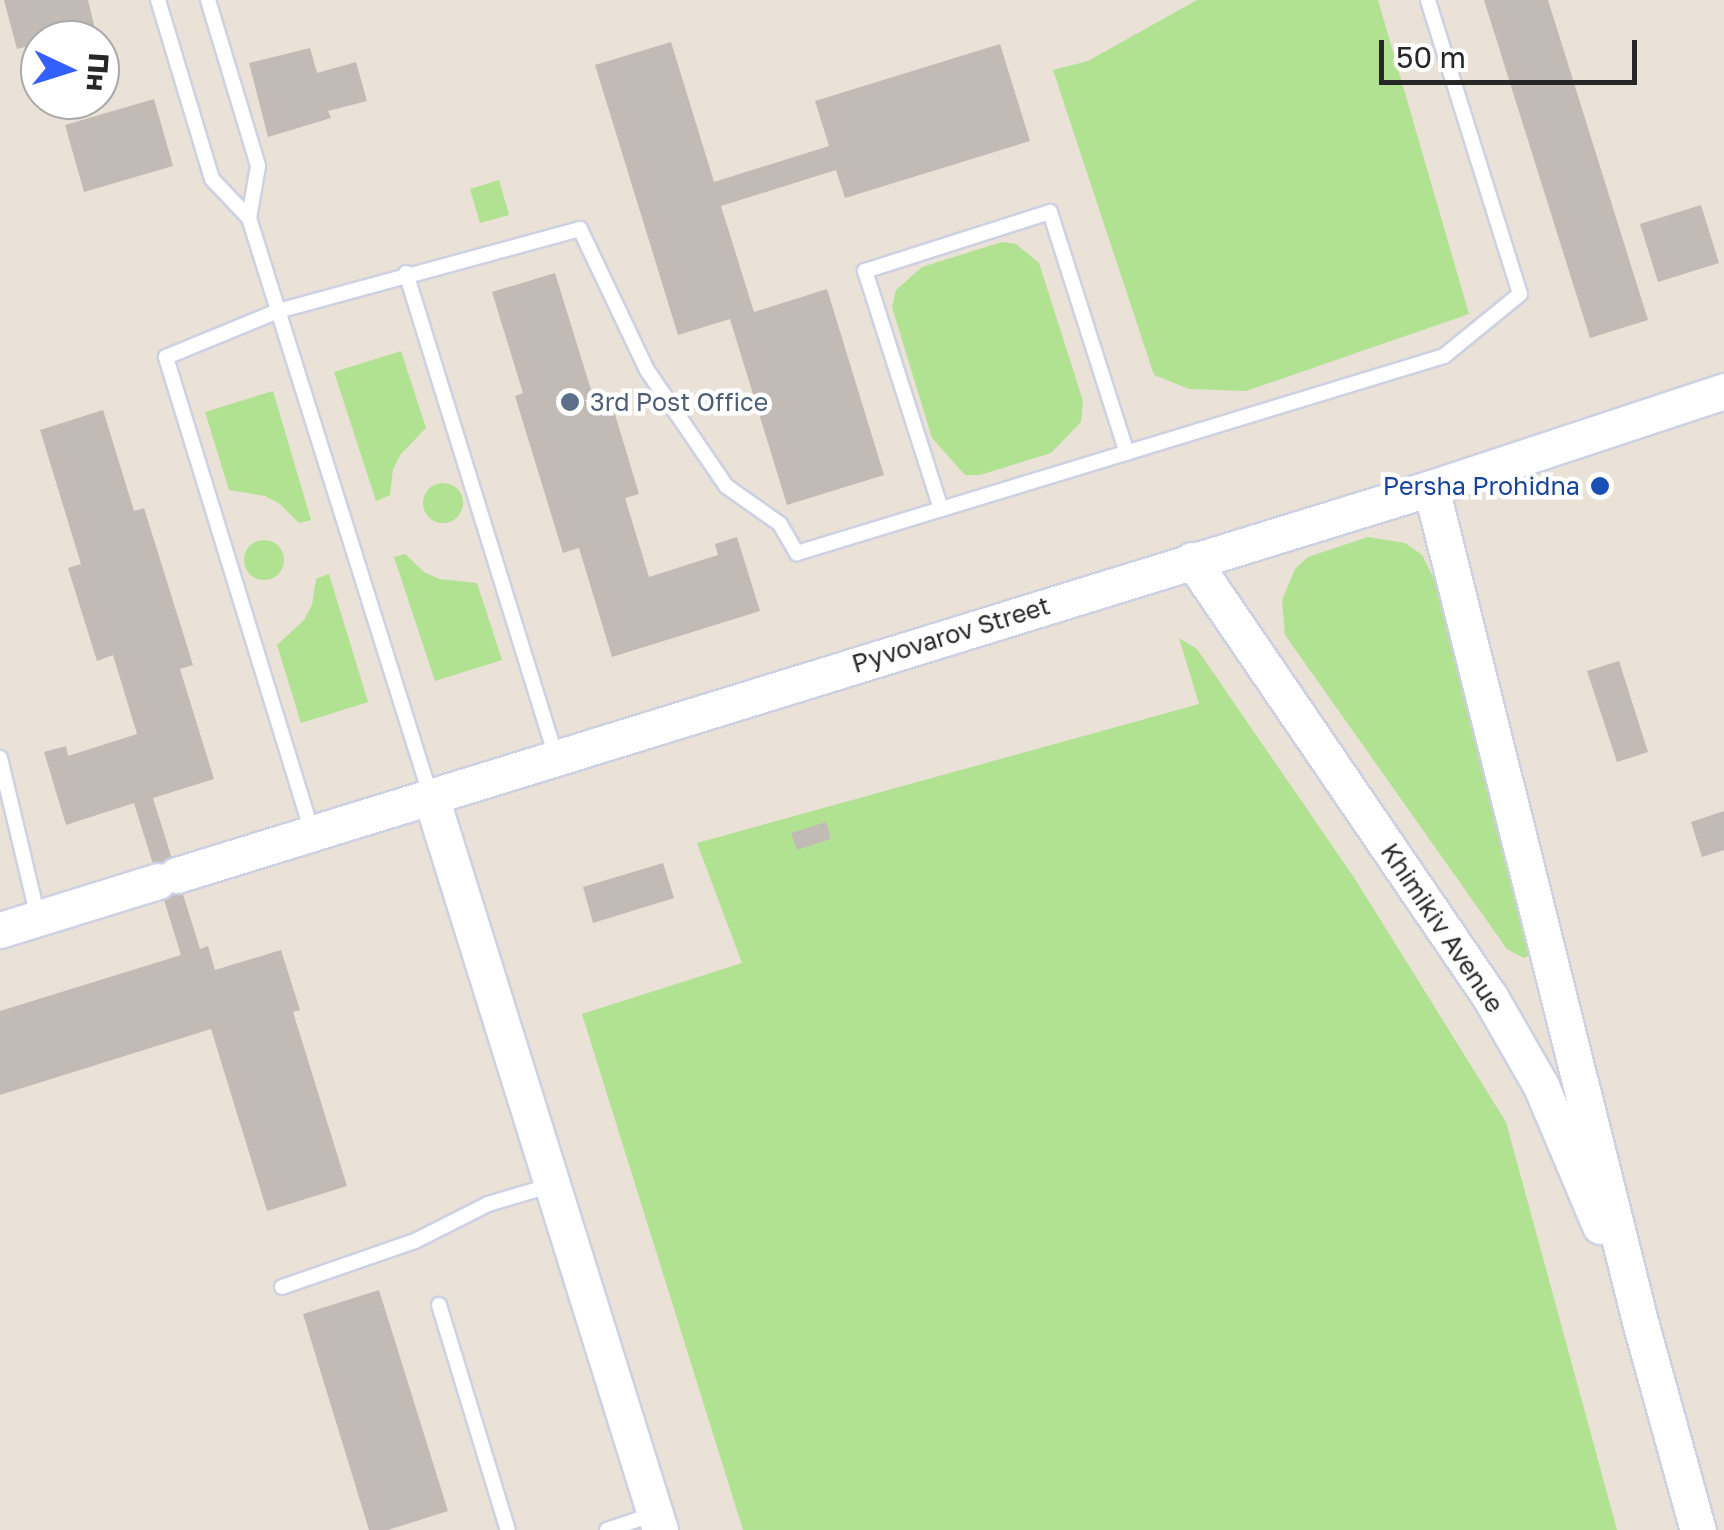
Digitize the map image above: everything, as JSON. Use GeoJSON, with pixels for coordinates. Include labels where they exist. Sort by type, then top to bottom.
{"type":"FeatureCollection","features":[{"type":"Feature","properties":{"kind":"street","name":"Pyvovarov Street"},"geometry":{"type":"LineString","coordinates":[[0,930],[1431,488],[1724,392]]}},
{"type":"Feature","properties":{"kind":"street","name":"Khimikiv Avenue"},"geometry":{"type":"LineString","coordinates":[[1431,488],[1641,1324],[1698,1530]]}},
{"type":"Feature","properties":{"kind":"street","name":"Khimikiv Avenue"},"geometry":{"type":"LineString","coordinates":[[1192,560],[1490,996],[1542,1086],[1641,1324]]}},
{"type":"Feature","properties":{"kind":"street"},"geometry":{"type":"LineString","coordinates":[[431,796],[658,1522]]}},
{"type":"Feature","properties":{"kind":"lane"},"geometry":{"type":"LineString","coordinates":[[158,0],[212,179],[249,218],[431,796]]}},
{"type":"Feature","properties":{"kind":"lane"},"geometry":{"type":"LineString","coordinates":[[208,0],[258,166],[249,218]]}},
{"type":"Feature","properties":{"kind":"lane"},"geometry":{"type":"LineString","coordinates":[[312,833],[166,357],[278,311],[406,273],[580,229],[647,370],[726,486],[780,524],[797,552],[1444,356],[1520,294],[1428,0]]}},
{"type":"Feature","properties":{"kind":"lane"},"geometry":{"type":"LineString","coordinates":[[941,509],[865,271],[1050,212],[1127,453]]}},
{"type":"Feature","properties":{"kind":"lane"},"geometry":{"type":"LineString","coordinates":[[406,273],[556,758]]}},
{"type":"Feature","properties":{"kind":"lane"},"geometry":{"type":"LineString","coordinates":[[0,758],[38,918]]}},
{"type":"Feature","properties":{"kind":"lane"},"geometry":{"type":"LineString","coordinates":[[282,1287],[416,1241],[488,1204],[552,1185]]}},
{"type":"Feature","properties":{"kind":"lane"},"geometry":{"type":"LineString","coordinates":[[438,1306],[508,1530]]}},
{"type":"Feature","properties":{"kind":"lane"},"geometry":{"type":"LineString","coordinates":[[607,1530],[658,1522]]}},
{"type":"Feature","properties":{"kind":"green space"},"geometry":{"type":"Polygon","coordinates":[[[1197,0],[1378,0],[1469,314],[1246,391],[1189,389],[1154,375],[1053,70],[1088,61],[1197,0]]]}},
{"type":"Feature","properties":{"kind":"green space"},"geometry":{"type":"Polygon","coordinates":[[[499,180],[509,215],[480,223],[470,189],[499,180]]]}},
{"type":"Feature","properties":{"kind":"green space"},"geometry":{"type":"Polygon","coordinates":[[[1002,242],[1016,244],[1039,263],[1083,401],[1081,422],[1051,453],[980,475],[965,475],[932,438],[892,307],[896,290],[922,267],[1002,242]]]}},
{"type":"Feature","properties":{"kind":"green space"},"geometry":{"type":"Polygon","coordinates":[[[401,351],[426,428],[401,454],[393,469],[390,495],[376,501],[334,372],[401,351]]]}},
{"type":"Feature","properties":{"kind":"green space"},"geometry":{"type":"Polygon","coordinates":[[[273,391],[311,520],[299,523],[280,504],[265,496],[229,490],[205,412],[273,391]]]}},
{"type":"Feature","properties":{"kind":"green space"},"geometry":{"type":"Polygon","coordinates":[[[443,483],[457,489],[463,503],[457,517],[443,523],[429,517],[423,503],[429,489],[443,483]]]}},
{"type":"Feature","properties":{"kind":"green space"},"geometry":{"type":"Polygon","coordinates":[[[1368,537],[1405,543],[1422,555],[1444,598],[1530,955],[1524,958],[1507,949],[1285,635],[1282,600],[1295,569],[1308,557],[1368,537]]]}},
{"type":"Feature","properties":{"kind":"green space"},"geometry":{"type":"Polygon","coordinates":[[[264,540],[278,546],[284,560],[278,574],[264,580],[250,574],[244,560],[250,546],[264,540]]]}},
{"type":"Feature","properties":{"kind":"green space"},"geometry":{"type":"Polygon","coordinates":[[[405,554],[424,572],[439,579],[477,583],[502,660],[435,681],[394,557],[405,554]]]}},
{"type":"Feature","properties":{"kind":"green space"},"geometry":{"type":"Polygon","coordinates":[[[329,574],[368,702],[301,723],[277,645],[304,620],[312,605],[316,579],[329,574]]]}},
{"type":"Feature","properties":{"kind":"green space"},"geometry":{"type":"Polygon","coordinates":[[[1179,638],[1197,649],[1355,879],[1506,1122],[1617,1530],[743,1530],[582,1014],[742,963],[697,843],[1199,704],[1179,638]]]}},
{"type":"Feature","properties":{"kind":"building"},"geometry":{"type":"Polygon","coordinates":[[[4,0],[88,0],[93,20],[20,20],[17,49],[4,0]]]}},
{"type":"Feature","properties":{"kind":"building"},"geometry":{"type":"Polygon","coordinates":[[[1484,0],[1548,0],[1648,320],[1590,338],[1484,0]]]}},
{"type":"Feature","properties":{"kind":"building"},"geometry":{"type":"Polygon","coordinates":[[[671,42],[714,182],[829,146],[815,101],[1000,44],[1030,141],[845,198],[836,170],[721,206],[754,312],[827,289],[884,475],[787,505],[730,319],[678,335],[595,65],[671,42]]]}},
{"type":"Feature","properties":{"kind":"building"},"geometry":{"type":"Polygon","coordinates":[[[310,48],[317,73],[356,62],[367,101],[328,111],[331,118],[268,137],[249,63],[310,48]]]}},
{"type":"Feature","properties":{"kind":"building"},"geometry":{"type":"Polygon","coordinates":[[[154,99],[173,166],[84,192],[65,125],[82,120],[120,120],[120,109],[154,99]]]}},
{"type":"Feature","properties":{"kind":"building"},"geometry":{"type":"Polygon","coordinates":[[[1701,205],[1719,263],[1658,282],[1640,224],[1701,205]]]}},
{"type":"Feature","properties":{"kind":"building"},"geometry":{"type":"Polygon","coordinates":[[[555,273],[596,406],[611,401],[639,494],[625,498],[649,577],[718,555],[715,544],[737,537],[760,611],[612,657],[579,548],[563,553],[515,396],[523,393],[492,292],[555,273]]]}},
{"type":"Feature","properties":{"kind":"building"},"geometry":{"type":"Polygon","coordinates":[[[103,410],[134,511],[144,508],[193,665],[180,669],[214,779],[153,798],[200,949],[208,946],[215,970],[281,950],[300,1010],[293,1012],[347,1186],[267,1211],[211,1029],[0,1095],[0,1011],[181,955],[134,803],[66,825],[44,752],[66,746],[68,756],[137,734],[113,655],[97,661],[68,568],[81,564],[40,430],[103,410]]]}},
{"type":"Feature","properties":{"kind":"building"},"geometry":{"type":"Polygon","coordinates":[[[1619,661],[1648,752],[1617,762],[1587,671],[1619,661]]]}},
{"type":"Feature","properties":{"kind":"building"},"geometry":{"type":"Polygon","coordinates":[[[1724,811],[1724,850],[1702,857],[1691,822],[1724,811]]]}},
{"type":"Feature","properties":{"kind":"building"},"geometry":{"type":"Polygon","coordinates":[[[826,822],[831,839],[797,850],[791,833],[826,822]]]}},
{"type":"Feature","properties":{"kind":"building"},"geometry":{"type":"Polygon","coordinates":[[[663,863],[674,898],[593,923],[583,887],[663,863]]]}},
{"type":"Feature","properties":{"kind":"building"},"geometry":{"type":"Polygon","coordinates":[[[379,1290],[448,1511],[388,1530],[369,1530],[303,1314],[379,1290]]]}},
{"type":"Feature","properties":{"kind":"place","name":"3rd Post Office"},"geometry":{"type":"Point","coordinates":[570,402]}},
{"type":"Feature","properties":{"kind":"place","name":"Persha Prohidna"},"geometry":{"type":"Point","coordinates":[1600,486]}}]}
